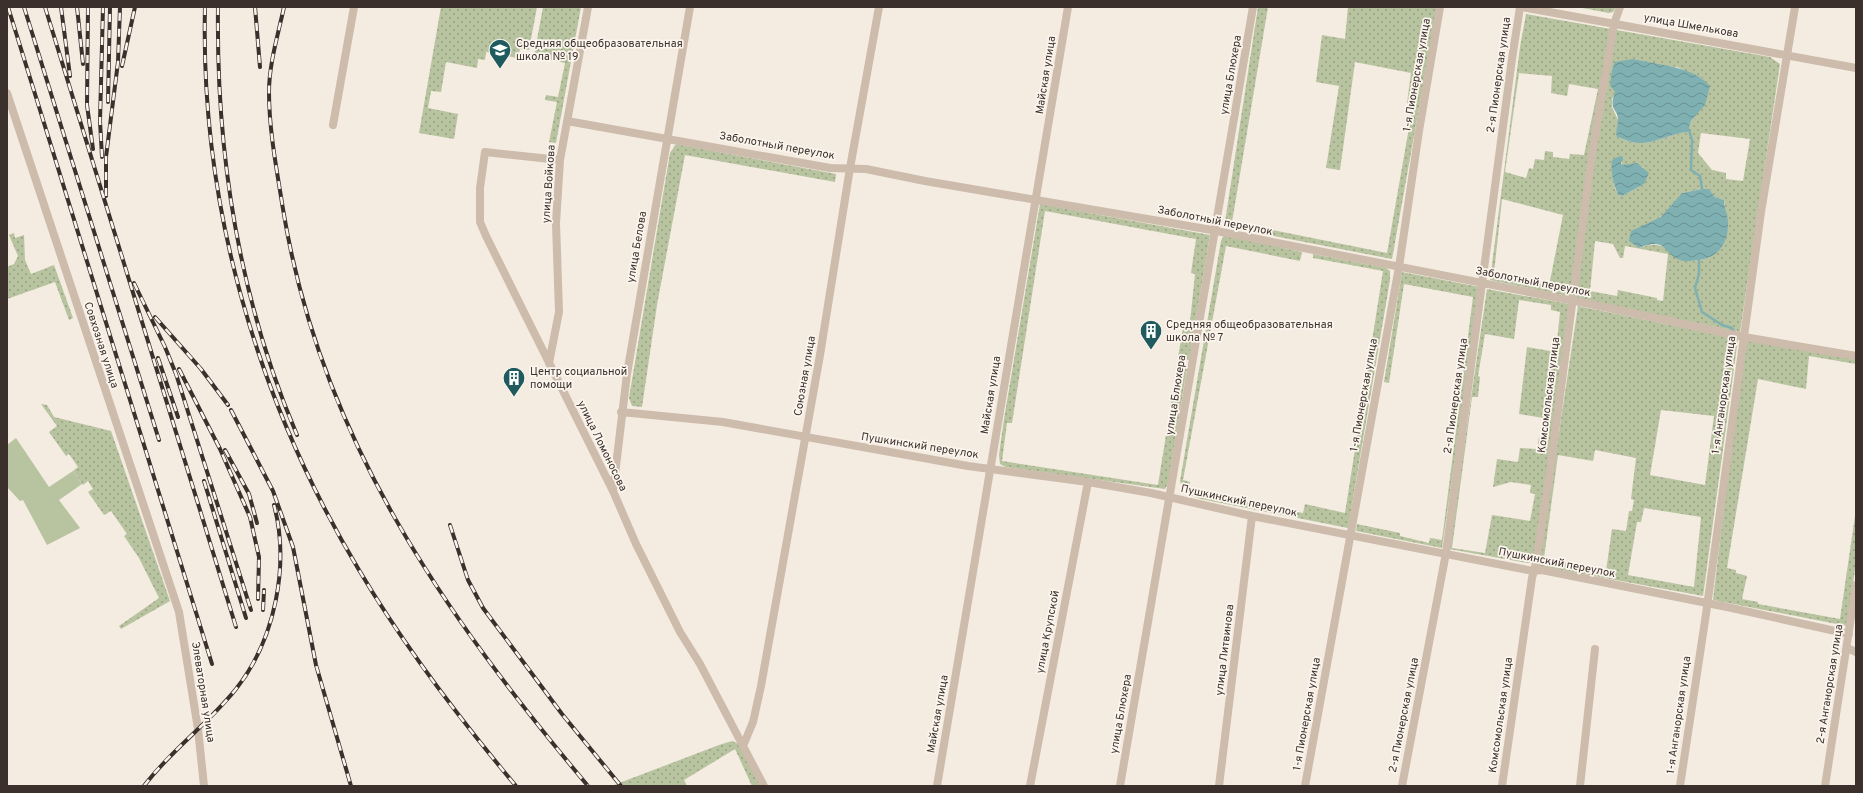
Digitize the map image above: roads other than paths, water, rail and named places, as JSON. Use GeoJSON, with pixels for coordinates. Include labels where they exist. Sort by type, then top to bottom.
{"type":"FeatureCollection","features":[{"type":"Feature","properties":{"kind":"street"},"geometry":{"type":"LineString","coordinates":[[333,126],[354,7]]}},
{"type":"Feature","properties":{"kind":"street","name":"улица Войкова"},"geometry":{"type":"LineString","coordinates":[[549,363],[559,312],[556,223],[560,160],[588,7]]}},
{"type":"Feature","properties":{"kind":"street","name":"улица Белова"},"geometry":{"type":"LineString","coordinates":[[613,491],[621,412],[690,7]]}},
{"type":"Feature","properties":{"kind":"street","name":"Союзная улица"},"geometry":{"type":"LineString","coordinates":[[743,746],[750,730],[759,700],[820,355],[850,168],[880,7]]}},
{"type":"Feature","properties":{"kind":"street","name":"Майская улица"},"geometry":{"type":"LineString","coordinates":[[937,786],[1068,7]]}},
{"type":"Feature","properties":{"kind":"street","name":"улица Блюхера"},"geometry":{"type":"LineString","coordinates":[[1120,786],[1254,7]]}},
{"type":"Feature","properties":{"kind":"street","name":"1-я Пионерская улица"},"geometry":{"type":"LineString","coordinates":[[1305,786],[1399,267],[1419,131],[1440,7]]}},
{"type":"Feature","properties":{"kind":"street","name":"улица Шмелькова"},"geometry":{"type":"LineString","coordinates":[[1521,7],[1856,68]]}},
{"type":"Feature","properties":{"kind":"street","name":"2-я Пионерская улица"},"geometry":{"type":"LineString","coordinates":[[1402,786],[1446,553],[1512,59],[1521,7]]}},
{"type":"Feature","properties":{"kind":"street","name":"Комсомольская улица"},"geometry":{"type":"LineString","coordinates":[[1502,786],[1533,570],[1536,563],[1550,471],[1592,154],[1614,24],[1620,7]]}},
{"type":"Feature","properties":{"kind":"street","name":"1-я Анганорская улица"},"geometry":{"type":"LineString","coordinates":[[1680,786],[1761,212],[1795,7]]}},
{"type":"Feature","properties":{"kind":"street","name":"Совхозная улица"},"geometry":{"type":"LineString","coordinates":[[7,93],[175,602]]}},
{"type":"Feature","properties":{"kind":"street","name":"Заболотный переулок"},"geometry":{"type":"LineString","coordinates":[[567,121],[830,168],[866,169],[1036,201],[1215,232],[1483,283],[1744,337],[1856,356]]}},
{"type":"Feature","properties":{"kind":"street","name":"улица Ломоносова"},"geometry":{"type":"LineString","coordinates":[[560,160],[485,152],[480,188],[480,222],[613,491],[636,544],[680,632],[700,664],[764,786]]}},
{"type":"Feature","properties":{"kind":"street","name":"Пушкинский переулок"},"geometry":{"type":"LineString","coordinates":[[621,412],[722,422],[968,466],[1088,482],[1252,516],[1533,570],[1542,570],[1849,634]]}},
{"type":"Feature","properties":{"kind":"street","name":"улица Крупской"},"geometry":{"type":"LineString","coordinates":[[1030,786],[1088,482]]}},
{"type":"Feature","properties":{"kind":"street","name":"улица Литвинова"},"geometry":{"type":"LineString","coordinates":[[1219,786],[1252,516]]}},
{"type":"Feature","properties":{"kind":"street","name":"2-я Анганорская улица"},"geometry":{"type":"LineString","coordinates":[[1825,786],[1856,585]]}},
{"type":"Feature","properties":{"kind":"street","name":"Элеваторная улица"},"geometry":{"type":"LineString","coordinates":[[175,602],[181,620],[198,729],[204,786]]}},
{"type":"Feature","properties":{"kind":"street"},"geometry":{"type":"LineString","coordinates":[[1847,648],[1856,652]]}},
{"type":"Feature","properties":{"kind":"street"},"geometry":{"type":"LineString","coordinates":[[1580,786],[1595,649]]}},
{"type":"Feature","properties":{"kind":"water"},"geometry":{"type":"Polygon","coordinates":[[[1633,59],[1685,70],[1703,79],[1710,86],[1705,105],[1691,121],[1688,132],[1675,134],[1645,143],[1633,142],[1617,137],[1616,132],[1618,116],[1613,106],[1615,92],[1610,85],[1612,70],[1615,62],[1633,59]]]}},
{"type":"Feature","properties":{"kind":"water"},"geometry":{"type":"Polygon","coordinates":[[[1620,156],[1623,157],[1621,163],[1622,165],[1637,163],[1649,173],[1644,184],[1622,196],[1618,195],[1612,173],[1612,160],[1620,156]]]}},
{"type":"Feature","properties":{"kind":"water"},"geometry":{"type":"Polygon","coordinates":[[[1709,189],[1715,197],[1724,200],[1728,222],[1728,229],[1724,243],[1721,248],[1711,257],[1683,261],[1671,255],[1660,245],[1655,244],[1639,248],[1629,241],[1631,231],[1661,217],[1682,193],[1709,189]]]}},
{"type":"Feature","properties":{"kind":"waterway"},"geometry":{"type":"LineString","coordinates":[[1689,130],[1692,140],[1691,170],[1700,176],[1702,189]]}},
{"type":"Feature","properties":{"kind":"waterway"},"geometry":{"type":"LineString","coordinates":[[1699,260],[1699,274],[1695,288],[1702,312],[1722,325],[1732,328],[1734,332]]}},
{"type":"Feature","properties":{"kind":"railway"},"geometry":{"type":"LineString","coordinates":[[8,7],[212,664]]}},
{"type":"Feature","properties":{"kind":"railway"},"geometry":{"type":"LineString","coordinates":[[24,7],[159,440]]}},
{"type":"Feature","properties":{"kind":"railway"},"geometry":{"type":"LineString","coordinates":[[45,7],[236,627]]}},
{"type":"Feature","properties":{"kind":"railway"},"geometry":{"type":"LineString","coordinates":[[61,7],[70,76]]}},
{"type":"Feature","properties":{"kind":"railway"},"geometry":{"type":"LineString","coordinates":[[77,7],[83,64]]}},
{"type":"Feature","properties":{"kind":"railway"},"geometry":{"type":"LineString","coordinates":[[88,7],[87,105],[93,149]]}},
{"type":"Feature","properties":{"kind":"railway"},"geometry":{"type":"LineString","coordinates":[[102,157],[100,121],[103,7]]}},
{"type":"Feature","properties":{"kind":"railway"},"geometry":{"type":"LineString","coordinates":[[108,102],[110,7]]}},
{"type":"Feature","properties":{"kind":"railway"},"geometry":{"type":"LineString","coordinates":[[106,196],[106,157],[118,62],[120,7]]}},
{"type":"Feature","properties":{"kind":"railway"},"geometry":{"type":"LineString","coordinates":[[122,66],[135,7]]}},
{"type":"Feature","properties":{"kind":"railway"},"geometry":{"type":"LineString","coordinates":[[205,7],[206,81],[213,155],[225,227],[242,299],[264,369],[291,438],[323,505],[359,570],[394,626],[453,708],[516,786]]}},
{"type":"Feature","properties":{"kind":"railway"},"geometry":{"type":"LineString","coordinates":[[218,7],[218,62],[221,117],[235,226],[246,279],[260,332],[277,384],[297,435]]}},
{"type":"Feature","properties":{"kind":"railway"},"geometry":{"type":"LineString","coordinates":[[255,7],[260,67]]}},
{"type":"Feature","properties":{"kind":"railway"},"geometry":{"type":"LineString","coordinates":[[284,7],[274,50],[269,81],[269,107],[272,136],[283,209],[301,292],[326,371],[358,446],[395,518],[438,588],[484,655],[588,786]]}},
{"type":"Feature","properties":{"kind":"railway"},"geometry":{"type":"LineString","coordinates":[[134,283],[165,347],[176,374],[251,610]]}},
{"type":"Feature","properties":{"kind":"railway"},"geometry":{"type":"LineString","coordinates":[[155,317],[201,369],[228,405]]}},
{"type":"Feature","properties":{"kind":"railway"},"geometry":{"type":"LineString","coordinates":[[158,358],[178,417]]}},
{"type":"Feature","properties":{"kind":"railway"},"geometry":{"type":"LineString","coordinates":[[179,369],[220,449],[250,517],[259,557],[258,599]]}},
{"type":"Feature","properties":{"kind":"railway"},"geometry":{"type":"LineString","coordinates":[[231,410],[273,491],[293,547],[316,665],[351,786]]}},
{"type":"Feature","properties":{"kind":"railway"},"geometry":{"type":"LineString","coordinates":[[225,450],[249,494],[257,523]]}},
{"type":"Feature","properties":{"kind":"railway"},"geometry":{"type":"LineString","coordinates":[[204,481],[246,618]]}},
{"type":"Feature","properties":{"kind":"railway"},"geometry":{"type":"LineString","coordinates":[[144,786],[166,761],[225,702],[236,689],[261,648],[276,601],[279,577],[279,528],[274,505]]}},
{"type":"Feature","properties":{"kind":"railway"},"geometry":{"type":"LineString","coordinates":[[450,525],[468,580],[483,608],[562,714],[621,786]]}},
{"type":"Feature","properties":{"kind":"railway"},"geometry":{"type":"LineString","coordinates":[[263,610],[264,590]]}},
{"type":"Feature","properties":{"kind":"place","name":"Средняя общеобразовательная школа № 19"},"geometry":{"type":"Point","coordinates":[500,70]}},
{"type":"Feature","properties":{"kind":"place","name":"Средняя общеобразовательная школа № 7"},"geometry":{"type":"Point","coordinates":[1151,350]}},
{"type":"Feature","properties":{"kind":"place","name":"Центр социальной помощи"},"geometry":{"type":"Point","coordinates":[514,398]}}]}
